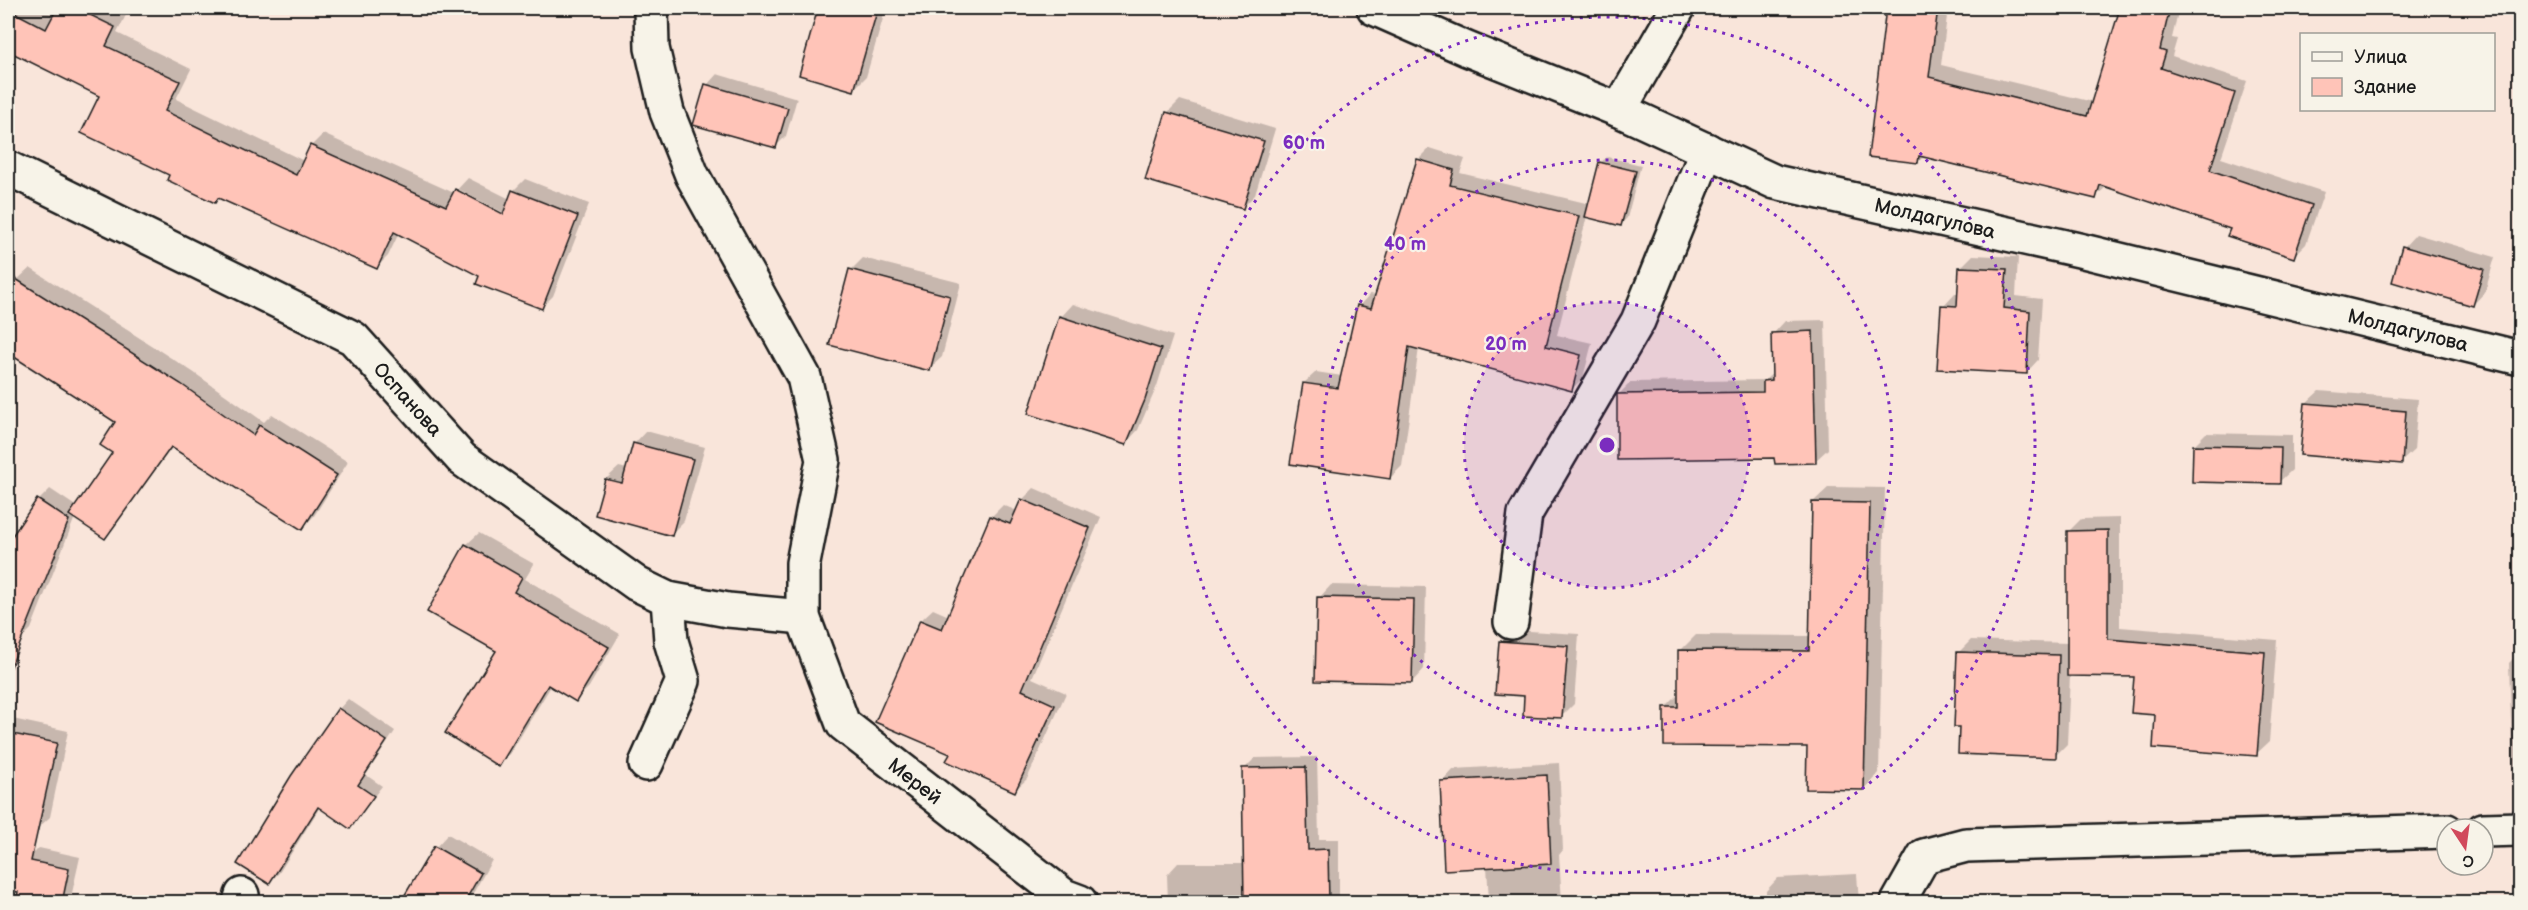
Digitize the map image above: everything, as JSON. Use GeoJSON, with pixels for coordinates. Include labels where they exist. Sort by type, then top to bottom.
{"type":"FeatureCollection","features":[{"type":"Feature","properties":{"kind":"street"},"geometry":{"type":"LineString","coordinates":[[651,8],[652,48],[667,112],[692,176],[804,377],[823,460],[803,563],[803,617]]}},
{"type":"Feature","properties":{"kind":"street","name":"Молдагулова"},"geometry":{"type":"LineString","coordinates":[[1374,8],[1467,49],[1619,110],[1775,182],[2091,253],[2520,358]]}},
{"type":"Feature","properties":{"kind":"street"},"geometry":{"type":"LineString","coordinates":[[1619,110],[1678,8]]}},
{"type":"Feature","properties":{"kind":"street"},"geometry":{"type":"LineString","coordinates":[[1511,622],[1525,514],[1638,321],[1707,150]]}},
{"type":"Feature","properties":{"kind":"street","name":"Оспанова"},"geometry":{"type":"LineString","coordinates":[[8,170],[353,338],[462,459],[637,584],[668,599],[728,610],[803,617]]}},
{"type":"Feature","properties":{"kind":"street"},"geometry":{"type":"LineString","coordinates":[[646,764],[683,681],[671,641],[668,599]]}},
{"type":"Feature","properties":{"kind":"street","name":"Мерей"},"geometry":{"type":"LineString","coordinates":[[803,617],[843,724],[1064,896],[1080,903]]}},
{"type":"Feature","properties":{"kind":"street"},"geometry":{"type":"LineString","coordinates":[[2495,830],[2520,829]]}},
{"type":"Feature","properties":{"kind":"street"},"geometry":{"type":"LineString","coordinates":[[1898,903],[1924,856],[1966,845],[2435,831]]}},
{"type":"Feature","properties":{"kind":"building"},"geometry":{"type":"Polygon","coordinates":[[[57,8],[76,8],[115,27],[106,46],[180,81],[165,111],[296,175],[310,145],[446,206],[455,189],[503,214],[512,190],[578,216],[542,309],[476,284],[479,276],[394,232],[377,269],[218,198],[215,203],[167,180],[169,175],[81,133],[99,96],[8,51],[8,9],[46,29],[57,8]]]}},
{"type":"Feature","properties":{"kind":"building"},"geometry":{"type":"Polygon","coordinates":[[[818,8],[878,8],[854,91],[799,75],[818,8]]]}},
{"type":"Feature","properties":{"kind":"building"},"geometry":{"type":"Polygon","coordinates":[[[1886,8],[1938,8],[1929,77],[2087,116],[2120,8],[2170,8],[2160,50],[2166,52],[2161,68],[2235,93],[2210,170],[2312,205],[2294,258],[2227,236],[2230,229],[2100,185],[2096,199],[1919,156],[1918,163],[1868,157],[1886,8]]]}},
{"type":"Feature","properties":{"kind":"building"},"geometry":{"type":"Polygon","coordinates":[[[705,84],[788,108],[776,148],[693,125],[705,84]]]}},
{"type":"Feature","properties":{"kind":"building"},"geometry":{"type":"Polygon","coordinates":[[[1166,112],[1264,141],[1243,209],[1145,180],[1166,112]]]}},
{"type":"Feature","properties":{"kind":"building"},"geometry":{"type":"Polygon","coordinates":[[[1417,159],[1454,170],[1450,185],[1579,216],[1546,346],[1581,355],[1572,391],[1409,347],[1390,479],[1290,464],[1303,383],[1338,388],[1357,305],[1371,308],[1417,159]]]}},
{"type":"Feature","properties":{"kind":"building"},"geometry":{"type":"Polygon","coordinates":[[[1599,162],[1636,171],[1621,226],[1585,217],[1599,162]]]}},
{"type":"Feature","properties":{"kind":"building"},"geometry":{"type":"Polygon","coordinates":[[[2402,246],[2484,269],[2473,306],[2392,282],[2402,246]]]}},
{"type":"Feature","properties":{"kind":"building"},"geometry":{"type":"Polygon","coordinates":[[[1959,267],[2007,269],[2004,308],[2030,311],[2027,374],[1937,369],[1941,305],[1957,306],[1959,267]]]}},
{"type":"Feature","properties":{"kind":"building"},"geometry":{"type":"Polygon","coordinates":[[[849,269],[950,296],[930,371],[829,345],[849,269]]]}},
{"type":"Feature","properties":{"kind":"building"},"geometry":{"type":"Polygon","coordinates":[[[8,274],[181,384],[253,435],[259,425],[337,475],[302,530],[171,447],[105,539],[69,515],[112,453],[100,445],[115,422],[8,353],[8,274]]]}},
{"type":"Feature","properties":{"kind":"building"},"geometry":{"type":"Polygon","coordinates":[[[1059,316],[1161,349],[1145,400],[1126,445],[1028,414],[1059,316]]]}},
{"type":"Feature","properties":{"kind":"building"},"geometry":{"type":"Polygon","coordinates":[[[1813,331],[1816,463],[1775,464],[1774,458],[1617,460],[1617,394],[1763,392],[1763,381],[1772,380],[1771,333],[1813,331]]]}},
{"type":"Feature","properties":{"kind":"building"},"geometry":{"type":"Polygon","coordinates":[[[2305,403],[2406,411],[2402,464],[2300,455],[2305,403]]]}},
{"type":"Feature","properties":{"kind":"building"},"geometry":{"type":"Polygon","coordinates":[[[633,443],[693,459],[672,536],[595,515],[605,479],[622,483],[633,443]]]}},
{"type":"Feature","properties":{"kind":"building"},"geometry":{"type":"Polygon","coordinates":[[[2193,445],[2281,447],[2280,484],[2192,482],[2193,445]]]}},
{"type":"Feature","properties":{"kind":"building"},"geometry":{"type":"Polygon","coordinates":[[[37,499],[69,520],[10,669],[8,668],[8,542],[37,499]]]}},
{"type":"Feature","properties":{"kind":"building"},"geometry":{"type":"Polygon","coordinates":[[[1021,499],[1090,528],[1022,690],[1055,705],[1015,792],[946,761],[950,754],[875,722],[920,620],[942,629],[990,516],[1010,524],[1021,499]]]}},
{"type":"Feature","properties":{"kind":"building"},"geometry":{"type":"Polygon","coordinates":[[[1812,502],[1870,503],[1864,790],[1806,789],[1807,747],[1664,746],[1664,707],[1678,707],[1678,650],[1809,651],[1812,502]]]}},
{"type":"Feature","properties":{"kind":"building"},"geometry":{"type":"Polygon","coordinates":[[[2108,530],[2108,639],[2265,652],[2257,756],[2153,748],[2155,715],[2131,713],[2134,677],[2067,676],[2067,531],[2108,530]]]}},
{"type":"Feature","properties":{"kind":"building"},"geometry":{"type":"Polygon","coordinates":[[[465,544],[522,577],[514,592],[609,647],[576,702],[548,685],[499,767],[445,733],[496,651],[427,612],[465,544]]]}},
{"type":"Feature","properties":{"kind":"building"},"geometry":{"type":"Polygon","coordinates":[[[1317,597],[1414,599],[1412,683],[1315,681],[1317,597]]]}},
{"type":"Feature","properties":{"kind":"building"},"geometry":{"type":"Polygon","coordinates":[[[1499,641],[1568,646],[1562,718],[1523,716],[1524,696],[1495,694],[1499,641]]]}},
{"type":"Feature","properties":{"kind":"building"},"geometry":{"type":"Polygon","coordinates":[[[1957,652],[2059,655],[2056,758],[1958,754],[1959,727],[1954,727],[1957,652]]]}},
{"type":"Feature","properties":{"kind":"building"},"geometry":{"type":"Polygon","coordinates":[[[338,708],[387,741],[358,785],[374,796],[350,829],[318,807],[269,884],[237,864],[291,776],[338,708]]]}},
{"type":"Feature","properties":{"kind":"building"},"geometry":{"type":"Polygon","coordinates":[[[8,733],[57,743],[31,861],[69,869],[62,903],[16,903],[18,892],[8,891],[8,733]]]}},
{"type":"Feature","properties":{"kind":"building"},"geometry":{"type":"Polygon","coordinates":[[[1306,767],[1308,850],[1328,849],[1329,903],[1244,903],[1242,768],[1306,767]]]}},
{"type":"Feature","properties":{"kind":"building"},"geometry":{"type":"Polygon","coordinates":[[[1547,775],[1551,864],[1444,870],[1440,781],[1547,775]]]}},
{"type":"Feature","properties":{"kind":"building"},"geometry":{"type":"Polygon","coordinates":[[[434,846],[481,873],[464,903],[400,903],[434,846]]]}}]}
